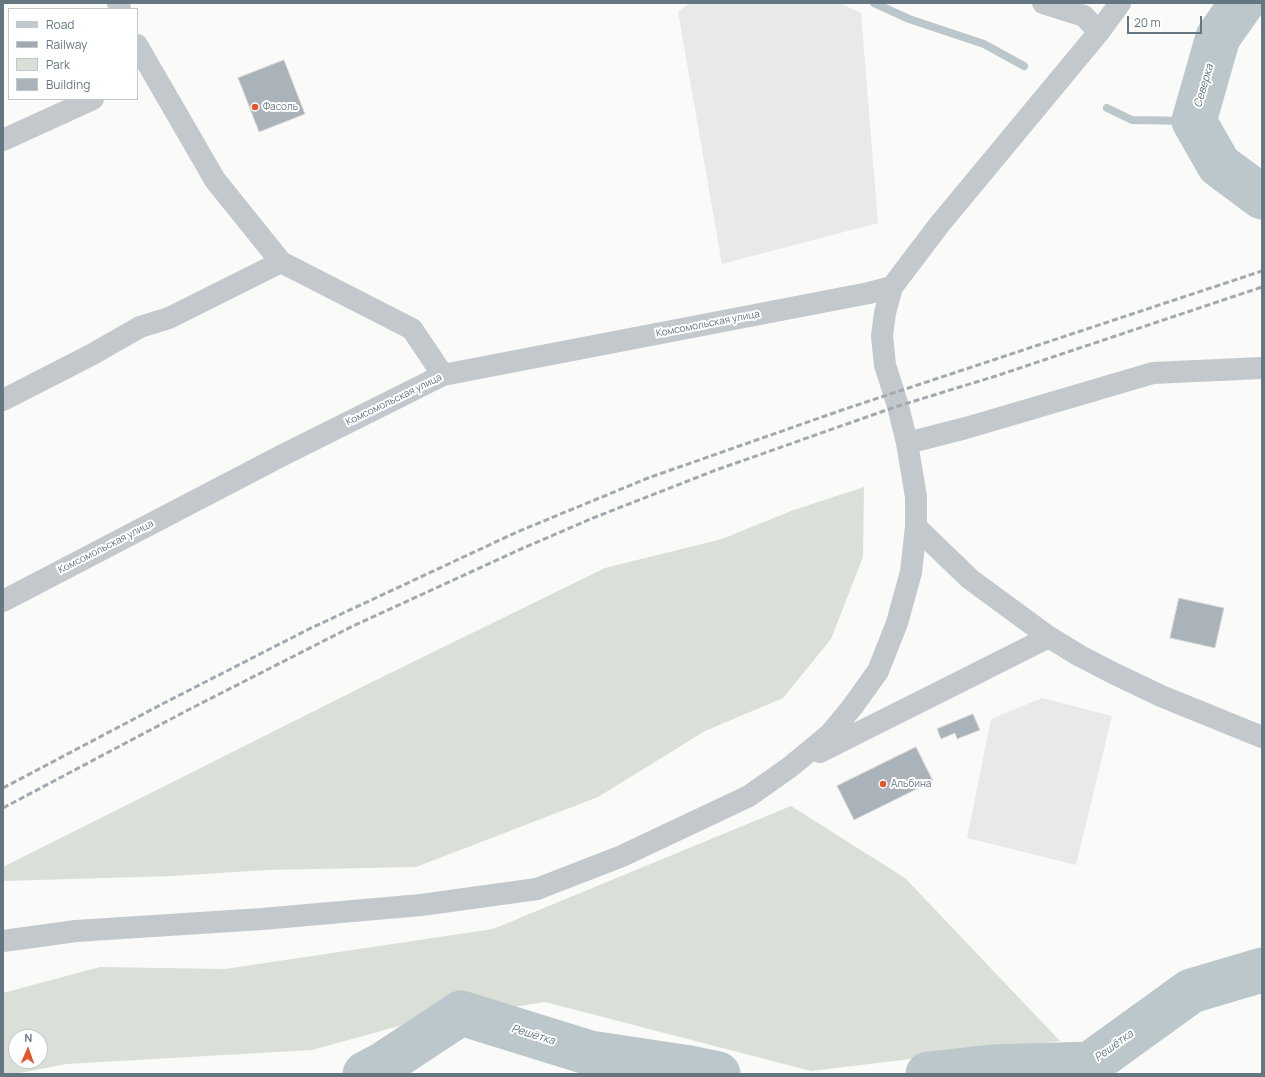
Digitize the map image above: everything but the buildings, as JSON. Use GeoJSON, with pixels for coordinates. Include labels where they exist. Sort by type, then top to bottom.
{"type":"FeatureCollection","features":[{"type":"Feature","properties":{"kind":"street"},"geometry":{"type":"LineString","coordinates":[[1044,3],[1084,16],[1100,32]]}},
{"type":"Feature","properties":{"kind":"street"},"geometry":{"type":"LineString","coordinates":[[3,941],[76,930],[262,919],[422,905],[537,889],[622,856],[749,796],[830,734],[853,706],[878,671],[897,623],[911,572],[916,527],[916,497],[907,443],[898,406],[885,365],[882,336],[885,313],[892,287],[939,225],[1100,32],[1120,3]]}},
{"type":"Feature","properties":{"kind":"street"},"geometry":{"type":"LineString","coordinates":[[138,49],[145,76],[215,180],[281,262],[412,330],[444,374]]}},
{"type":"Feature","properties":{"kind":"street"},"geometry":{"type":"LineString","coordinates":[[3,140],[92,100]]}},
{"type":"Feature","properties":{"kind":"street"},"geometry":{"type":"LineString","coordinates":[[3,400],[92,355],[140,327],[169,318],[281,262]]}},
{"type":"Feature","properties":{"kind":"street","name":"Комсомольская улица"},"geometry":{"type":"LineString","coordinates":[[3,601],[281,456],[444,374],[869,293],[892,287]]}},
{"type":"Feature","properties":{"kind":"street"},"geometry":{"type":"LineString","coordinates":[[907,443],[966,428],[1153,373],[1262,368]]}},
{"type":"Feature","properties":{"kind":"street"},"geometry":{"type":"LineString","coordinates":[[916,527],[970,579],[1048,637],[1080,656],[1161,696],[1262,737]]}},
{"type":"Feature","properties":{"kind":"street"},"geometry":{"type":"LineString","coordinates":[[790,766],[1048,637]]}},
{"type":"Feature","properties":{"kind":"shaded area"},"geometry":{"type":"Polygon","coordinates":[[[689,3],[839,3],[861,13],[878,223],[722,264],[678,12],[689,3]]]}},
{"type":"Feature","properties":{"kind":"shaded area"},"geometry":{"type":"Polygon","coordinates":[[[1042,698],[1112,716],[1076,865],[967,838],[991,719],[1042,698]]]}},
{"type":"Feature","properties":{"kind":"green space"},"geometry":{"type":"Polygon","coordinates":[[[864,487],[863,557],[831,639],[783,698],[705,731],[598,797],[416,867],[265,870],[173,876],[3,881],[3,867],[372,682],[605,568],[722,539],[791,511],[864,487]]]}},
{"type":"Feature","properties":{"kind":"green space"},"geometry":{"type":"Polygon","coordinates":[[[791,806],[905,878],[1060,1041],[811,1071],[545,1002],[410,1023],[312,1050],[66,1064],[48,1068],[48,1029],[8,1029],[8,1069],[40,1069],[15,1074],[3,1074],[3,993],[100,967],[225,969],[493,929],[791,806]]]}},
{"type":"Feature","properties":{"kind":"waterway"},"geometry":{"type":"LineString","coordinates":[[874,3],[909,19],[984,44],[1024,66]]}},
{"type":"Feature","properties":{"kind":"waterway","name":"Северка"},"geometry":{"type":"LineString","coordinates":[[1242,3],[1218,37],[1194,121],[1219,165],[1262,197]]}},
{"type":"Feature","properties":{"kind":"waterway"},"geometry":{"type":"LineString","coordinates":[[1107,108],[1132,120],[1194,121]]}},
{"type":"Feature","properties":{"kind":"waterway","name":"Решётка"},"geometry":{"type":"LineString","coordinates":[[928,1074],[993,1067],[1090,1064],[1191,991],[1262,970]]}},
{"type":"Feature","properties":{"kind":"waterway","name":"Решётка"},"geometry":{"type":"LineString","coordinates":[[365,1074],[382,1065],[461,1013],[590,1053],[690,1068],[718,1074]]}},
{"type":"Feature","properties":{"kind":"railway"},"geometry":{"type":"LineString","coordinates":[[3,788],[309,629],[517,532],[648,478],[845,409],[1262,271]]}},
{"type":"Feature","properties":{"kind":"railway"},"geometry":{"type":"LineString","coordinates":[[3,808],[188,710],[353,626],[521,549],[593,518],[716,470],[898,406],[996,376],[1262,287]]}},
{"type":"Feature","properties":{"kind":"place","name":"Фасоль"},"geometry":{"type":"Point","coordinates":[255,107]}},
{"type":"Feature","properties":{"kind":"place","name":"Альбина"},"geometry":{"type":"Point","coordinates":[883,784]}}]}
